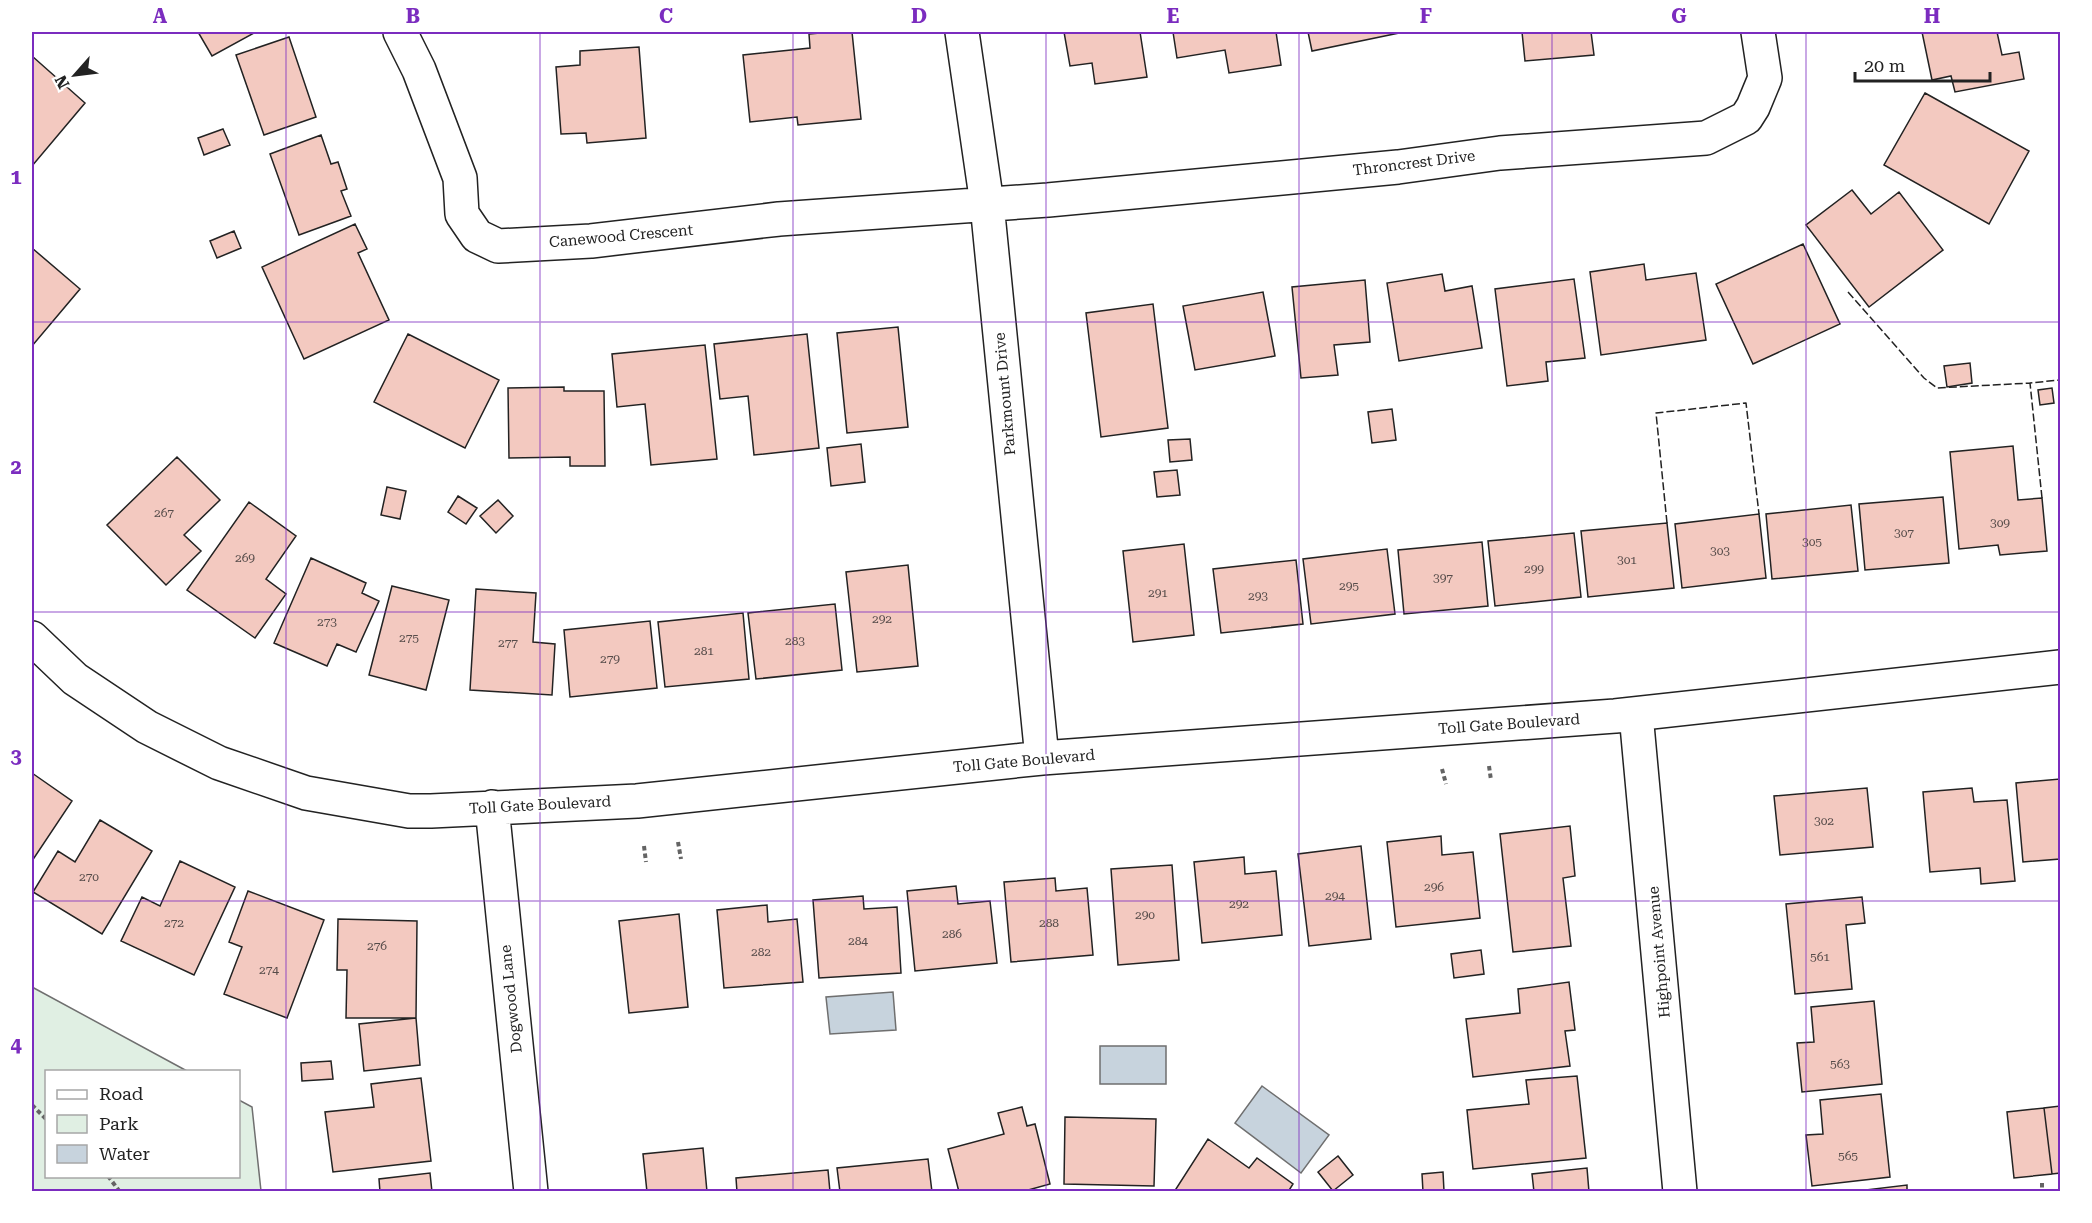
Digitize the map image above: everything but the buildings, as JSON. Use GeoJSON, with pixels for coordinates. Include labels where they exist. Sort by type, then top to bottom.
{"type":"FeatureCollection","features":[{"type":"Feature","properties":{"kind":"street","name":"Canewood Crescent"},"geometry":{"type":"LineString","coordinates":[[400,32],[419,70],[460,178],[462,214],[477,236],[498,246],[591,241],[779,219],[987,204]]}},
{"type":"Feature","properties":{"kind":"street","name":"Parkmount Drive"},"geometry":{"type":"LineString","coordinates":[[962,32],[987,204],[1042,758]]}},
{"type":"Feature","properties":{"kind":"street","name":"Throncrest Drive"},"geometry":{"type":"LineString","coordinates":[[987,204],[1398,166],[1500,153],[1706,138],[1746,118],[1753,107],[1765,78],[1758,32]]}},
{"type":"Feature","properties":{"kind":"street","name":"Toll Gate Boulevard"},"geometry":{"type":"LineString","coordinates":[[32,638],[75,679],[138,721],[219,763],[306,793],[409,811],[638,801],[1042,758],[1636,714],[2061,667]]}},
{"type":"Feature","properties":{"kind":"street","name":"Highpoint Avenue"},"geometry":{"type":"LineString","coordinates":[[1636,714],[1680,1191]]}},
{"type":"Feature","properties":{"kind":"street","name":"Dogwood Lane"},"geometry":{"type":"LineString","coordinates":[[492,807],[531,1191]]}},
{"type":"Feature","properties":{"kind":"path"},"geometry":{"type":"LineString","coordinates":[[1489,764],[1491,780]]}},
{"type":"Feature","properties":{"kind":"path"},"geometry":{"type":"LineString","coordinates":[[1442,769],[1446,784]]}},
{"type":"Feature","properties":{"kind":"path"},"geometry":{"type":"LineString","coordinates":[[678,842],[681,859]]}},
{"type":"Feature","properties":{"kind":"path"},"geometry":{"type":"LineString","coordinates":[[644,846],[646,862]]}},
{"type":"Feature","properties":{"kind":"path"},"geometry":{"type":"LineString","coordinates":[[32,1106],[45,1118]]}},
{"type":"Feature","properties":{"kind":"path"},"geometry":{"type":"LineString","coordinates":[[110,1178],[120,1191]]}},
{"type":"Feature","properties":{"kind":"path"},"geometry":{"type":"LineString","coordinates":[[2042,1183],[2042,1191]]}},
{"type":"Feature","properties":{"kind":"green space"},"geometry":{"type":"Polygon","coordinates":[[[32,987],[185,1070],[45,1070],[45,1178],[240,1178],[240,1101],[252,1107],[261,1191],[32,1191],[32,987]]]}},
{"type":"Feature","properties":{"kind":"water"},"geometry":{"type":"Polygon","coordinates":[[[893,992],[896,1030],[830,1034],[826,997],[893,992]]]}},
{"type":"Feature","properties":{"kind":"water"},"geometry":{"type":"Polygon","coordinates":[[[1100,1046],[1166,1046],[1166,1084],[1100,1084],[1100,1046]]]}},
{"type":"Feature","properties":{"kind":"water"},"geometry":{"type":"Polygon","coordinates":[[[1262,1086],[1329,1135],[1301,1173],[1235,1123],[1262,1086]]]}},
{"type":"Feature","properties":{"kind":"fence"},"geometry":{"type":"LineString","coordinates":[[1848,292],[1924,378],[1937,388],[2030,383]]}},
{"type":"Feature","properties":{"kind":"fence"},"geometry":{"type":"LineString","coordinates":[[2042,498],[2030,383],[2060,380]]}},
{"type":"Feature","properties":{"kind":"fence"},"geometry":{"type":"LineString","coordinates":[[1667,523],[1656,413],[1746,403],[1759,514]]}}]}
